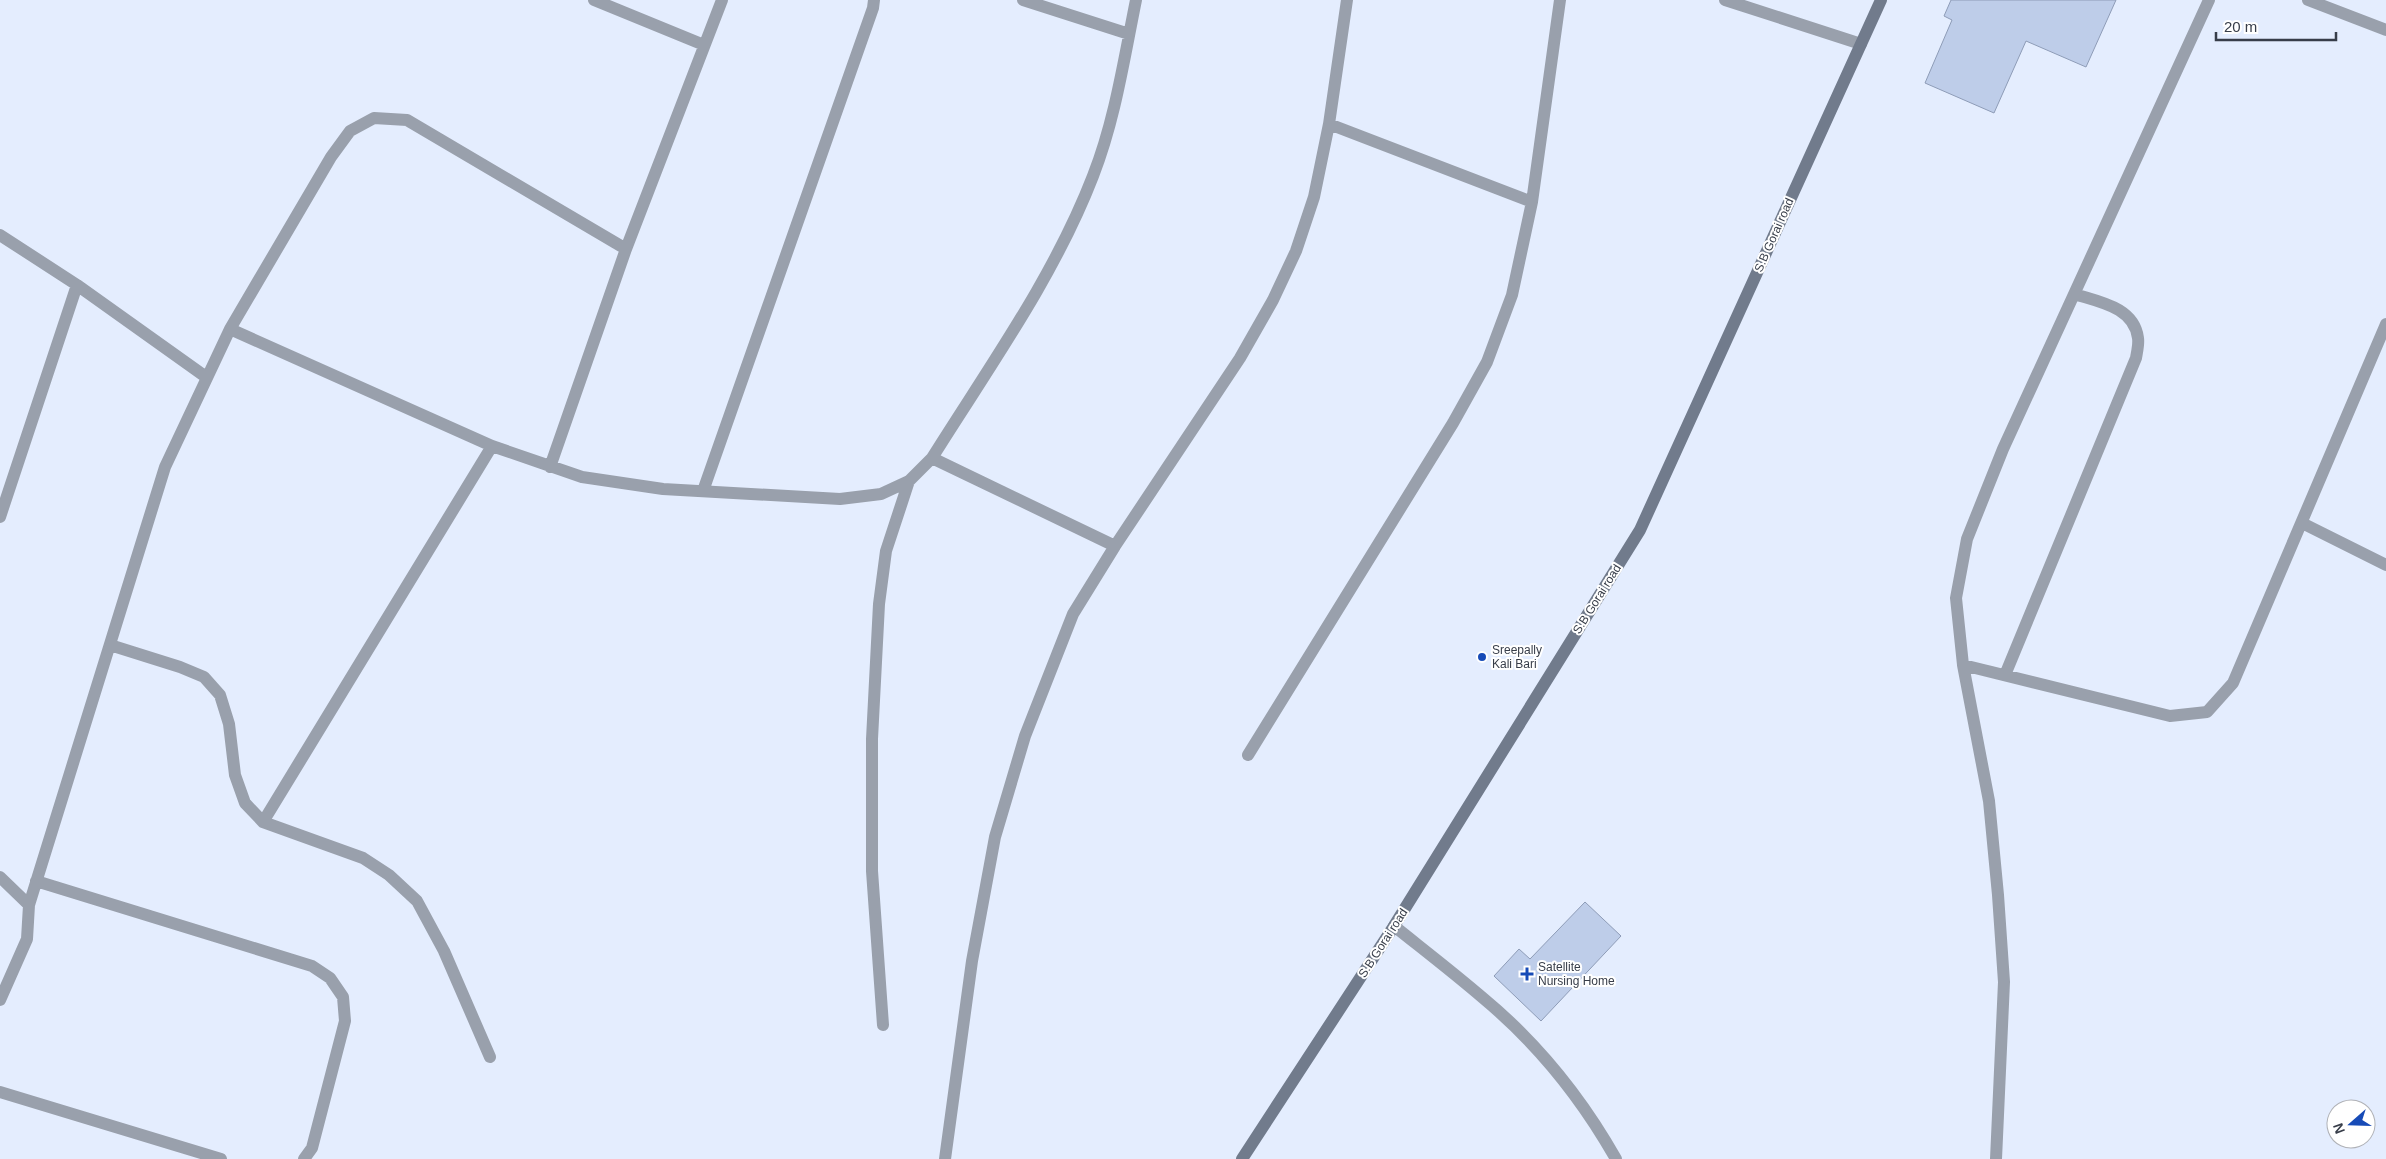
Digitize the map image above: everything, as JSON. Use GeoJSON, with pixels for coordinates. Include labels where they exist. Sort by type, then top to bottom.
{"type":"FeatureCollection","features":[{"type":"Feature","properties":{"kind":"street"},"geometry":{"type":"LineString","coordinates":[[594,0],[704,45]]}},
{"type":"Feature","properties":{"kind":"street"},"geometry":{"type":"LineString","coordinates":[[550,467],[626,249],[722,0]]}},
{"type":"Feature","properties":{"kind":"street"},"geometry":{"type":"LineString","coordinates":[[703,491],[873,8],[874,0]]}},
{"type":"Feature","properties":{"kind":"street"},"geometry":{"type":"LineString","coordinates":[[1023,0],[1129,34]]}},
{"type":"Feature","properties":{"kind":"street"},"geometry":{"type":"LineString","coordinates":[[230,329],[492,446],[582,477],[619,483],[703,491],[840,499],[881,494],[909,481],[932,458],[1063,244],[1094,175],[1115,105],[1136,0]]}},
{"type":"Feature","properties":{"kind":"street"},"geometry":{"type":"LineString","coordinates":[[945,1159],[972,962],[995,837],[1024,736],[1073,614],[1115,546],[1240,358],[1273,300],[1296,251],[1314,197],[1329,124],[1347,0]]}},
{"type":"Feature","properties":{"kind":"street"},"geometry":{"type":"LineString","coordinates":[[1248,755],[1453,423],[1487,362],[1512,295],[1532,202],[1560,0]]}},
{"type":"Feature","properties":{"kind":"street"},"geometry":{"type":"LineString","coordinates":[[1725,0],[1861,44]]}},
{"type":"Feature","properties":{"kind":"street","name":"S.B Gorai road"},"geometry":{"type":"LineString","coordinates":[[1242,1159],[1394,926],[1640,530],[1881,0]]}},
{"type":"Feature","properties":{"kind":"street"},"geometry":{"type":"LineString","coordinates":[[1996,1159],[2004,982],[1998,895],[1989,801],[1963,665],[1956,598],[1967,540],[2003,449],[2209,0]]}},
{"type":"Feature","properties":{"kind":"street"},"geometry":{"type":"LineString","coordinates":[[2308,0],[2386,30]]}},
{"type":"Feature","properties":{"kind":"street"},"geometry":{"type":"LineString","coordinates":[[0,1000],[27,939],[29,906],[36,881],[165,467],[230,329],[331,157],[350,131],[374,118],[407,120],[626,249]]}},
{"type":"Feature","properties":{"kind":"street"},"geometry":{"type":"LineString","coordinates":[[1329,124],[1532,202]]}},
{"type":"Feature","properties":{"kind":"street"},"geometry":{"type":"LineString","coordinates":[[0,235],[77,285],[206,377]]}},
{"type":"Feature","properties":{"kind":"street"},"geometry":{"type":"LineString","coordinates":[[0,517],[77,285]]}},
{"type":"Feature","properties":{"kind":"street"},"geometry":{"type":"LineString","coordinates":[[2005,675],[2136,358],[2138,338],[2131,319],[2116,307],[2074,294]]}},
{"type":"Feature","properties":{"kind":"street"},"geometry":{"type":"LineString","coordinates":[[1963,665],[2170,716],[2207,712],[2233,683],[2386,324]]}},
{"type":"Feature","properties":{"kind":"street"},"geometry":{"type":"LineString","coordinates":[[263,822],[492,446]]}},
{"type":"Feature","properties":{"kind":"street"},"geometry":{"type":"LineString","coordinates":[[932,458],[1115,546]]}},
{"type":"Feature","properties":{"kind":"street"},"geometry":{"type":"LineString","coordinates":[[883,1025],[872,871],[872,739],[879,604],[886,551],[909,481]]}},
{"type":"Feature","properties":{"kind":"street"},"geometry":{"type":"LineString","coordinates":[[2302,523],[2386,565]]}},
{"type":"Feature","properties":{"kind":"street"},"geometry":{"type":"LineString","coordinates":[[110,645],[196,673],[204,677],[215,689],[220,695],[229,724],[235,775],[238,784],[245,803],[263,822],[363,858],[389,875],[417,901],[444,951],[490,1057]]}},
{"type":"Feature","properties":{"kind":"street"},"geometry":{"type":"LineString","coordinates":[[0,877],[29,906]]}},
{"type":"Feature","properties":{"kind":"street"},"geometry":{"type":"LineString","coordinates":[[36,881],[312,966],[330,978],[343,997],[345,1021],[312,1148],[304,1159]]}},
{"type":"Feature","properties":{"kind":"street"},"geometry":{"type":"LineString","coordinates":[[1394,926],[1485,999],[1553,1067],[1596,1123],[1616,1159]]}},
{"type":"Feature","properties":{"kind":"street"},"geometry":{"type":"LineString","coordinates":[[0,1092],[180,1153],[221,1159]]}},
{"type":"Feature","properties":{"kind":"building"},"geometry":{"type":"Polygon","coordinates":[[[1951,0],[2116,0],[2086,67],[2026,41],[1994,113],[1925,83],[1952,20],[1944,16],[1951,0]]]}},
{"type":"Feature","properties":{"kind":"building"},"geometry":{"type":"Polygon","coordinates":[[[1585,902],[1621,936],[1541,1021],[1494,976],[1519,949],[1530,959],[1585,902]]]}},
{"type":"Feature","properties":{"kind":"place","name":"Sreepally Kali Bari"},"geometry":{"type":"Point","coordinates":[1482,657]}},
{"type":"Feature","properties":{"kind":"place","name":"Satellite Nursing Home"},"geometry":{"type":"Point","coordinates":[1527,974]}}]}
